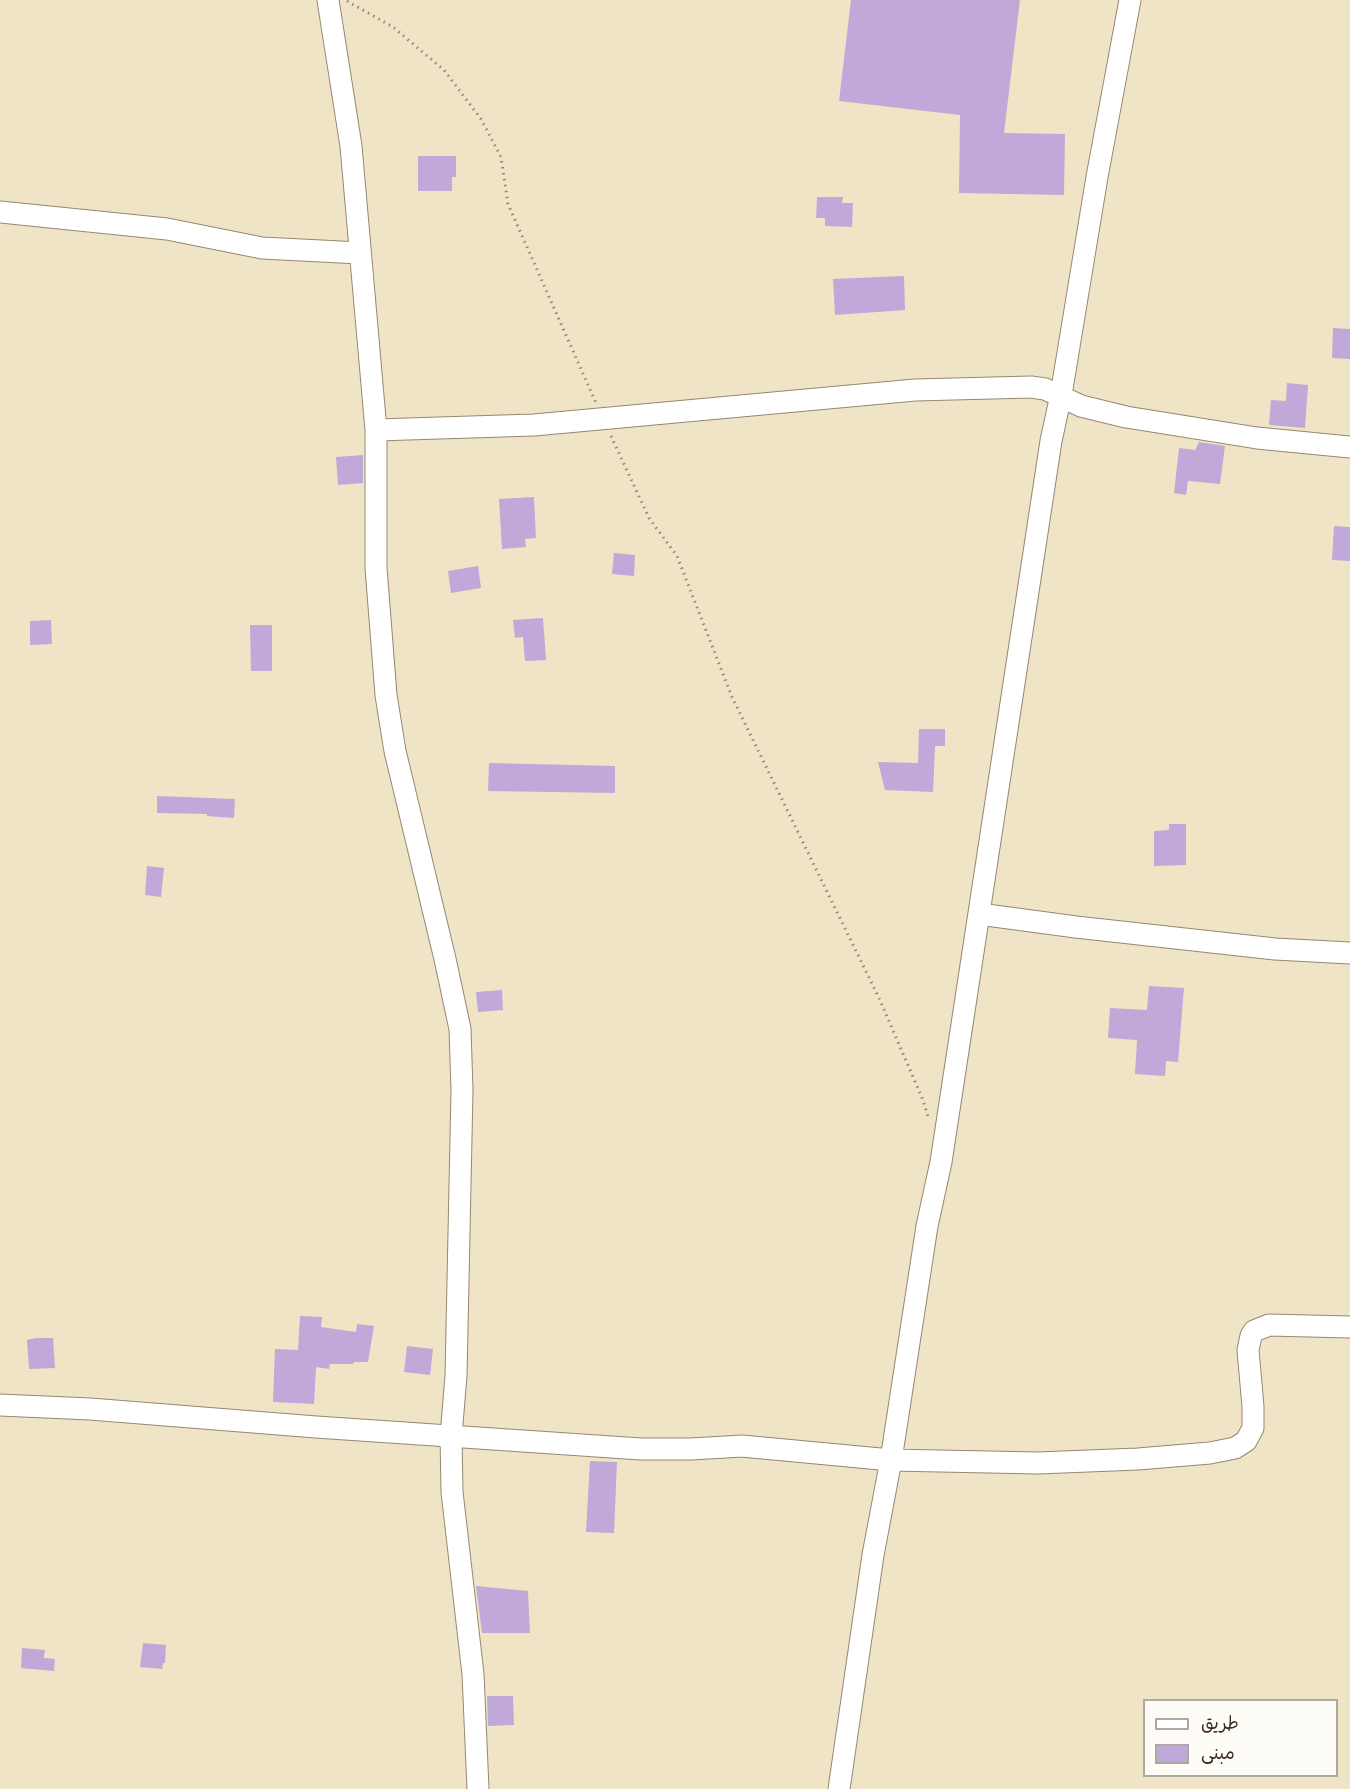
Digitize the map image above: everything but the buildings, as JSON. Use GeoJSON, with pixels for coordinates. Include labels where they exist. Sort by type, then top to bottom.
{"type":"FeatureCollection","features":[{"type":"Feature","properties":{"kind":"street"},"geometry":{"type":"LineString","coordinates":[[328,0],[351,146],[376,430],[376,568],[386,695],[395,751],[446,959],[460,1029],[461,1113],[456,1376],[451,1436],[452,1492],[473,1674],[478,1789]]}},
{"type":"Feature","properties":{"kind":"street"},"geometry":{"type":"LineString","coordinates":[[839,1789],[873,1555],[891,1460],[927,1226],[941,1162],[1040,510],[1130,0]]}},
{"type":"Feature","properties":{"kind":"street"},"geometry":{"type":"LineString","coordinates":[[0,212],[167,229],[262,248],[360,253]]}},
{"type":"Feature","properties":{"kind":"street"},"geometry":{"type":"LineString","coordinates":[[376,430],[534,425],[915,390],[1031,387],[1045,389],[1095,410],[1136,419],[1257,438],[1350,447]]}},
{"type":"Feature","properties":{"kind":"street"},"geometry":{"type":"LineString","coordinates":[[979,914],[1275,949],[1350,953]]}},
{"type":"Feature","properties":{"kind":"street"},"geometry":{"type":"LineString","coordinates":[[0,1405],[90,1409],[641,1449],[742,1446],[891,1460],[1049,1463],[1138,1460],[1210,1453],[1235,1448],[1246,1441],[1253,1428],[1248,1350],[1254,1331],[1269,1325],[1350,1327]]}},
{"type":"Feature","properties":{"kind":"path"},"geometry":{"type":"LineString","coordinates":[[345,0],[393,27],[444,70],[481,119],[501,158],[508,204],[603,418],[649,518],[677,556],[732,697],[879,998],[923,1100],[929,1121]]}}]}
